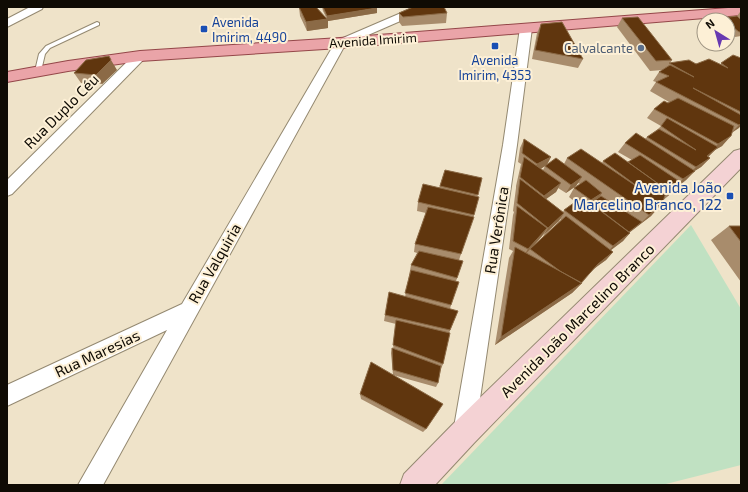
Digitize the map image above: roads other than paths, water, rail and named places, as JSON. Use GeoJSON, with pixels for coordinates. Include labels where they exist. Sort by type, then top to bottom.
{"type":"FeatureCollection","features":[{"type":"Feature","properties":{"kind":"main road","name":"Avenida Imirim"},"geometry":{"type":"LineString","coordinates":[[7,77],[140,56],[398,38],[741,11]]}},
{"type":"Feature","properties":{"kind":"street"},"geometry":{"type":"LineString","coordinates":[[7,24],[38,7]]}},
{"type":"Feature","properties":{"kind":"street"},"geometry":{"type":"LineString","coordinates":[[340,42],[424,7]]}},
{"type":"Feature","properties":{"kind":"street"},"geometry":{"type":"LineString","coordinates":[[387,23],[388,29],[398,38]]}},
{"type":"Feature","properties":{"kind":"street","name":"Rua Verônica"},"geometry":{"type":"LineString","coordinates":[[464,433],[510,145],[526,28]]}},
{"type":"Feature","properties":{"kind":"street","name":"Rua Valquiria"},"geometry":{"type":"LineString","coordinates":[[90,485],[340,42]]}},
{"type":"Feature","properties":{"kind":"street","name":"Rua Duplo Céu"},"geometry":{"type":"LineString","coordinates":[[7,190],[140,56]]}},
{"type":"Feature","properties":{"kind":"street","name":"Avenida João Marcelino Branco"},"geometry":{"type":"LineString","coordinates":[[415,485],[464,433],[741,156]]}},
{"type":"Feature","properties":{"kind":"street","name":"Rua Maresias"},"geometry":{"type":"LineString","coordinates":[[7,396],[187,311]]}},
{"type":"Feature","properties":{"kind":"lane"},"geometry":{"type":"LineString","coordinates":[[38,71],[42,54],[48,47],[97,24]]}},
{"type":"Feature","properties":{"kind":"place","name":"Avenida Imirim, 4490"},"geometry":{"type":"Point","coordinates":[204,29]}},
{"type":"Feature","properties":{"kind":"place","name":"Avenida Imirim, 4353"},"geometry":{"type":"Point","coordinates":[495,46]}},
{"type":"Feature","properties":{"kind":"place","name":"Calvalcante"},"geometry":{"type":"Point","coordinates":[641,48]}},
{"type":"Feature","properties":{"kind":"place","name":"Avenida João Marcelino Branco, 122"},"geometry":{"type":"Point","coordinates":[730,196]}}]}
